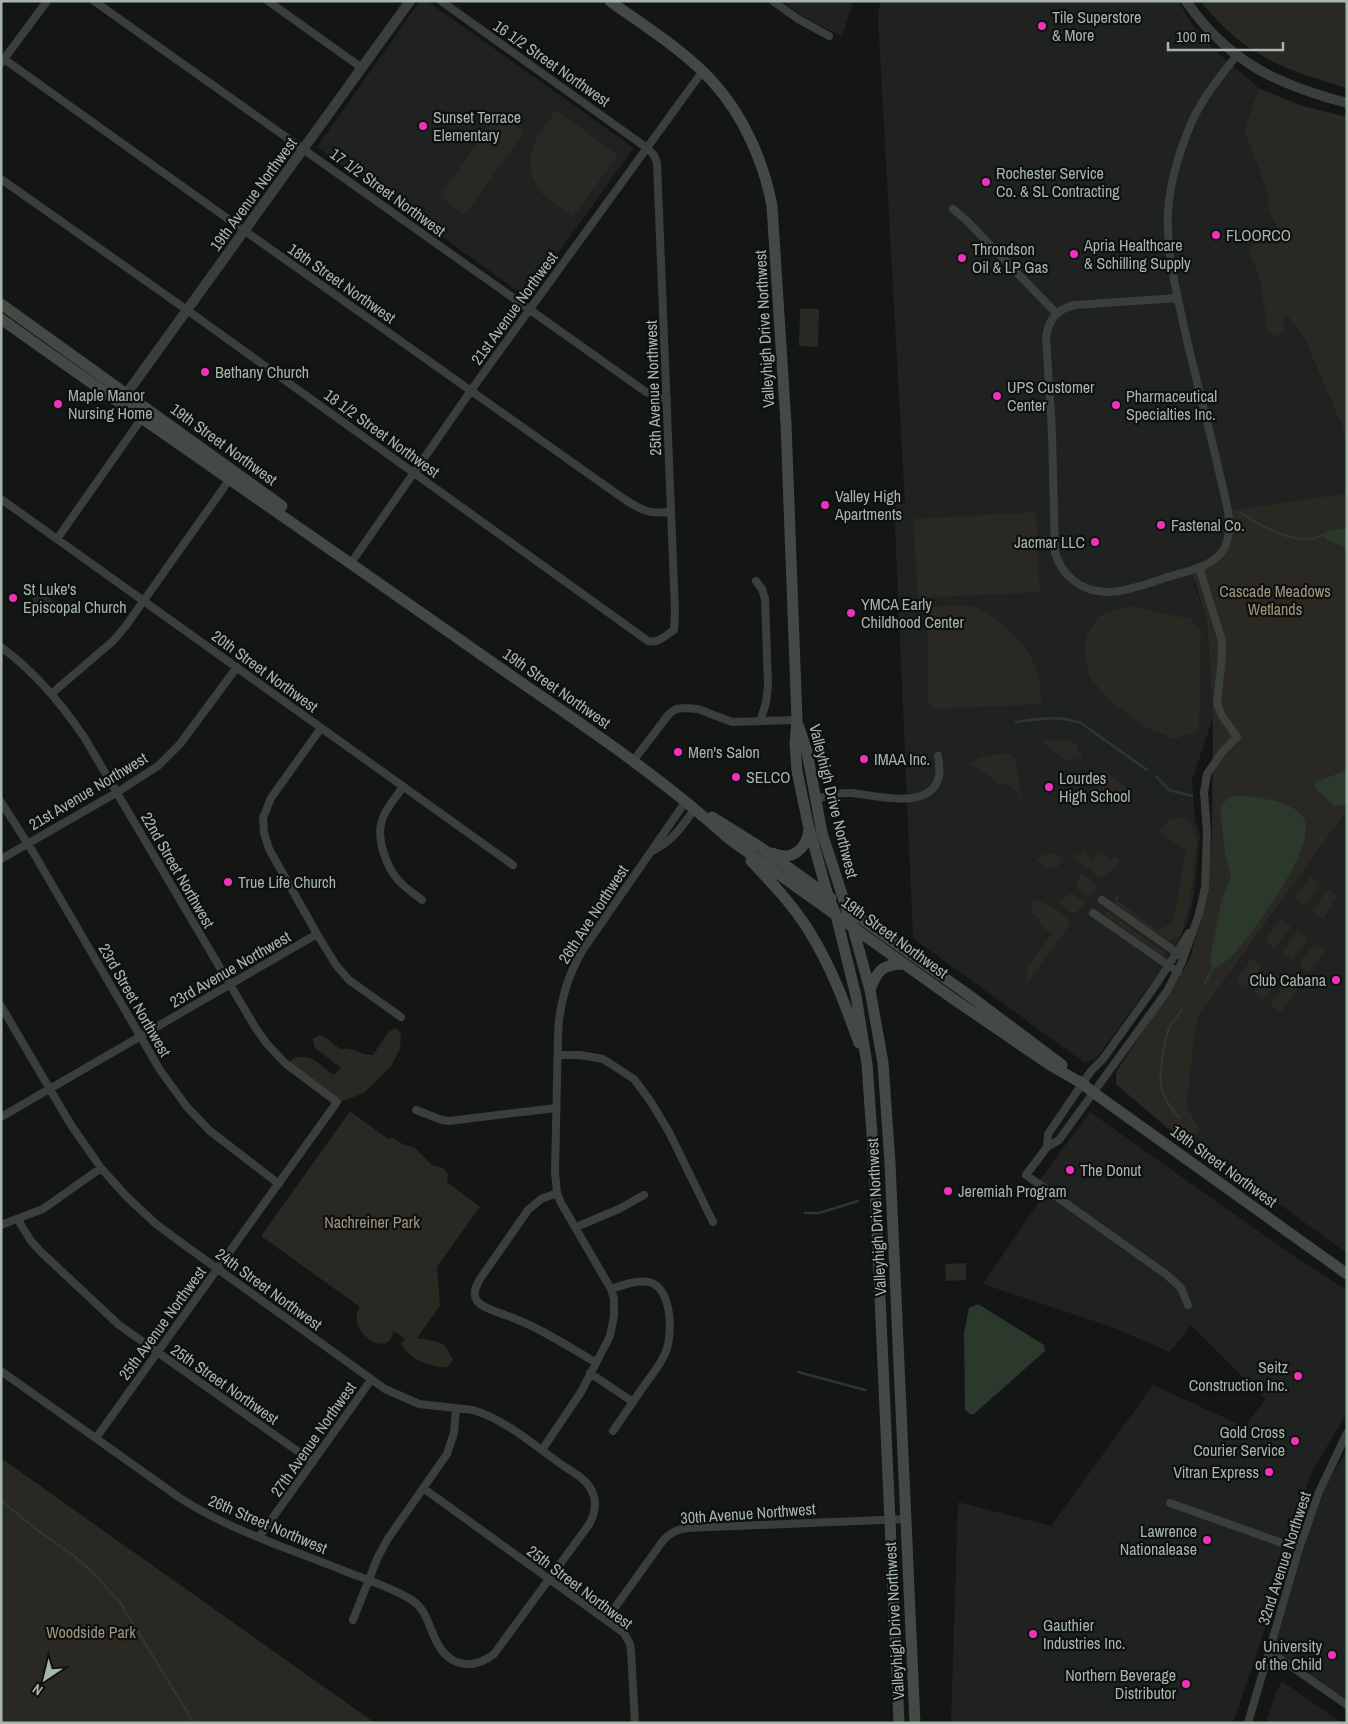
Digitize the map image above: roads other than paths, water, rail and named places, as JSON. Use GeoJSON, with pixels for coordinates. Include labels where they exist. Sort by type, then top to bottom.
{"type":"FeatureCollection","features":[{"type":"Feature","properties":{"kind":"main road","name":"Valleyhigh Drive Northwest"},"geometry":{"type":"LineString","coordinates":[[610,1],[667,43],[702,72],[730,104],[762,171],[772,206],[786,424],[797,770],[808,824],[828,896],[841,912]]}},
{"type":"Feature","properties":{"kind":"main road","name":"19th Street Northwest"},"geometry":{"type":"LineString","coordinates":[[1,304],[123,399]]}},
{"type":"Feature","properties":{"kind":"main road","name":"19th Street Northwest"},"geometry":{"type":"LineString","coordinates":[[1,319],[123,399],[232,475],[351,562],[633,761],[691,804],[728,838],[994,1014],[1053,1057],[1094,1093],[1347,1274]]}},
{"type":"Feature","properties":{"kind":"main road","name":"Valleyhigh Drive Northwest"},"geometry":{"type":"LineString","coordinates":[[796,720],[808,752],[822,832],[841,912],[867,1064],[874,1163],[899,1723]]}},
{"type":"Feature","properties":{"kind":"main road","name":"19th Street Northwest"},"geometry":{"type":"LineString","coordinates":[[691,804],[732,828],[828,896]]}},
{"type":"Feature","properties":{"kind":"main road"},"geometry":{"type":"LineString","coordinates":[[760,847],[781,856],[795,854],[805,842],[808,835],[808,824]]}},
{"type":"Feature","properties":{"kind":"main road"},"geometry":{"type":"LineString","coordinates":[[728,838],[774,885],[808,930],[823,955],[840,992],[867,1064]]}},
{"type":"Feature","properties":{"kind":"main road","name":"19th Street Northwest"},"geometry":{"type":"LineString","coordinates":[[841,912],[853,928],[1042,1059],[1083,1084]]}},
{"type":"Feature","properties":{"kind":"main road","name":"Valleyhigh Drive Northwest"},"geometry":{"type":"LineString","coordinates":[[853,928],[870,990],[880,1042],[885,1085],[915,1723]]}},
{"type":"Feature","properties":{"kind":"main road"},"geometry":{"type":"LineString","coordinates":[[870,990],[880,970],[888,966],[904,964]]}},
{"type":"Feature","properties":{"kind":"street"},"geometry":{"type":"LineString","coordinates":[[3,61],[47,1]]}},
{"type":"Feature","properties":{"kind":"street","name":"17 1/2 Street Northwest"},"geometry":{"type":"LineString","coordinates":[[94,1],[646,392],[667,400]]}},
{"type":"Feature","properties":{"kind":"street"},"geometry":{"type":"LineString","coordinates":[[268,1],[362,68]]}},
{"type":"Feature","properties":{"kind":"street","name":"19th Avenue Northwest"},"geometry":{"type":"LineString","coordinates":[[123,399],[410,1]]}},
{"type":"Feature","properties":{"kind":"street","name":"16 1/2 Street Northwest"},"geometry":{"type":"LineString","coordinates":[[441,1],[647,148]]}},
{"type":"Feature","properties":{"kind":"street"},"geometry":{"type":"LineString","coordinates":[[773,1],[804,23],[829,36]]}},
{"type":"Feature","properties":{"kind":"street"},"geometry":{"type":"LineString","coordinates":[[1186,1],[1207,29],[1257,69],[1281,82],[1312,94],[1347,103]]}},
{"type":"Feature","properties":{"kind":"street"},"geometry":{"type":"LineString","coordinates":[[1178,298],[1075,305],[1056,313],[1048,324],[1046,337],[1052,433],[1055,552],[1060,567],[1065,574],[1078,584],[1097,592],[1115,592],[1133,588],[1199,567],[1214,559],[1221,552],[1227,540],[1230,522],[1178,298],[1168,229],[1168,210],[1176,168],[1187,131],[1215,82],[1236,54]]}},
{"type":"Feature","properties":{"kind":"street","name":"18th Street Northwest"},"geometry":{"type":"LineString","coordinates":[[3,61],[635,506],[654,514],[671,512]]}},
{"type":"Feature","properties":{"kind":"street","name":"21st Avenue Northwest"},"geometry":{"type":"LineString","coordinates":[[351,562],[471,390],[702,72]]}},
{"type":"Feature","properties":{"kind":"street","name":"25th Avenue Northwest"},"geometry":{"type":"LineString","coordinates":[[647,148],[654,155],[658,174],[675,611],[674,630]]}},
{"type":"Feature","properties":{"kind":"street","name":"18 1/2 Street Northwest"},"geometry":{"type":"LineString","coordinates":[[1,179],[648,641],[653,643],[674,630]]}},
{"type":"Feature","properties":{"kind":"street"},"geometry":{"type":"LineString","coordinates":[[953,209],[1056,313]]}},
{"type":"Feature","properties":{"kind":"street"},"geometry":{"type":"LineString","coordinates":[[57,539],[144,414]]}},
{"type":"Feature","properties":{"kind":"street"},"geometry":{"type":"LineString","coordinates":[[51,694],[113,641],[125,627],[232,475]]}},
{"type":"Feature","properties":{"kind":"street","name":"20th Street Northwest"},"geometry":{"type":"LineString","coordinates":[[1,499],[512,865]]}},
{"type":"Feature","properties":{"kind":"street"},"geometry":{"type":"LineString","coordinates":[[1188,1304],[1181,1288],[1167,1275],[1026,1175],[1047,1147],[1059,1140],[1167,991],[1184,958],[1199,914],[1206,871],[1207,832],[1204,792],[1207,774],[1223,751],[1237,737],[1222,716],[1217,703],[1222,641],[1199,567]]}},
{"type":"Feature","properties":{"kind":"street"},"geometry":{"type":"LineString","coordinates":[[756,581],[762,589],[765,599],[768,685],[766,703],[760,721]]}},
{"type":"Feature","properties":{"kind":"street","name":"22nd Street Northwest"},"geometry":{"type":"LineString","coordinates":[[1,647],[31,672],[75,725],[230,986],[267,1044],[292,1068],[337,1102]]}},
{"type":"Feature","properties":{"kind":"street","name":"21st Avenue Northwest"},"geometry":{"type":"LineString","coordinates":[[1,859],[116,793],[147,773],[173,752],[237,667]]}},
{"type":"Feature","properties":{"kind":"street"},"geometry":{"type":"LineString","coordinates":[[633,761],[665,719],[676,709],[698,709],[732,722],[796,720]]}},
{"type":"Feature","properties":{"kind":"street"},"geometry":{"type":"LineString","coordinates":[[321,728],[274,792],[266,808],[263,818],[267,844],[336,965],[349,980],[401,1017]]}},
{"type":"Feature","properties":{"kind":"street"},"geometry":{"type":"LineString","coordinates":[[816,799],[849,793],[882,798],[919,796],[931,789],[936,783],[939,776],[938,756]]}},
{"type":"Feature","properties":{"kind":"street"},"geometry":{"type":"LineString","coordinates":[[403,787],[382,820],[382,843],[395,876],[407,889],[422,900]]}},
{"type":"Feature","properties":{"kind":"street","name":"23rd Street Northwest"},"geometry":{"type":"LineString","coordinates":[[1,802],[174,1090],[199,1120],[228,1147],[279,1184]]}},
{"type":"Feature","properties":{"kind":"street","name":"26th Ave Northwest"},"geometry":{"type":"LineString","coordinates":[[557,1193],[555,1172],[559,1017],[564,993],[582,950],[652,851],[664,845],[672,838],[691,804]]}},
{"type":"Feature","properties":{"kind":"street"},"geometry":{"type":"LineString","coordinates":[[1102,900],[1184,958]]}},
{"type":"Feature","properties":{"kind":"street"},"geometry":{"type":"LineString","coordinates":[[1093,913],[1178,972]]}},
{"type":"Feature","properties":{"kind":"street"},"geometry":{"type":"LineString","coordinates":[[1047,1147],[1048,1134],[1091,1071],[1103,1059],[1155,986],[1177,953],[1199,914]]}},
{"type":"Feature","properties":{"kind":"street","name":"23rd Avenue Northwest"},"geometry":{"type":"LineString","coordinates":[[1,1118],[318,934]]}},
{"type":"Feature","properties":{"kind":"street","name":"24th Street Northwest"},"geometry":{"type":"LineString","coordinates":[[1,1006],[76,1134],[101,1168],[126,1196],[146,1214],[218,1269],[385,1389],[408,1401],[424,1405],[473,1410],[489,1416],[542,1450],[585,1482],[591,1490],[595,1501],[591,1521],[548,1579]]}},
{"type":"Feature","properties":{"kind":"street"},"geometry":{"type":"LineString","coordinates":[[558,1055],[580,1055],[603,1059],[634,1079],[651,1102],[669,1132],[713,1222]]}},
{"type":"Feature","properties":{"kind":"street","name":"25th Avenue Northwest"},"geometry":{"type":"LineString","coordinates":[[96,1438],[337,1102]]}},
{"type":"Feature","properties":{"kind":"street"},"geometry":{"type":"LineString","coordinates":[[416,1110],[449,1121],[556,1108]]}},
{"type":"Feature","properties":{"kind":"street"},"geometry":{"type":"LineString","coordinates":[[1,1225],[18,1220],[54,1203],[101,1168]]}},
{"type":"Feature","properties":{"kind":"street"},"geometry":{"type":"LineString","coordinates":[[542,1450],[575,1402],[605,1346],[613,1327],[614,1299],[612,1289],[557,1193],[542,1199],[528,1210],[480,1279],[475,1290],[475,1296],[478,1302],[490,1310],[528,1323],[596,1362]]}},
{"type":"Feature","properties":{"kind":"street"},"geometry":{"type":"LineString","coordinates":[[576,1227],[644,1195]]}},
{"type":"Feature","properties":{"kind":"street","name":"25th Street Northwest"},"geometry":{"type":"LineString","coordinates":[[18,1220],[30,1241],[105,1312],[157,1352],[313,1462]]}},
{"type":"Feature","properties":{"kind":"street"},"geometry":{"type":"LineString","coordinates":[[612,1289],[635,1283],[649,1282],[661,1290],[667,1304],[670,1335],[666,1351],[613,1431]]}},
{"type":"Feature","properties":{"kind":"street","name":"26th Street Northwest"},"geometry":{"type":"LineString","coordinates":[[1,1371],[195,1508],[221,1522],[410,1598],[425,1613],[438,1645],[443,1652],[451,1658],[466,1664],[475,1664],[494,1654],[548,1579]]}},
{"type":"Feature","properties":{"kind":"street"},"geometry":{"type":"LineString","coordinates":[[590,1373],[633,1402]]}},
{"type":"Feature","properties":{"kind":"street","name":"27th Avenue Northwest"},"geometry":{"type":"LineString","coordinates":[[259,1537],[371,1380]]}},
{"type":"Feature","properties":{"kind":"street"},"geometry":{"type":"LineString","coordinates":[[353,1620],[387,1540],[442,1463],[449,1449],[454,1433],[456,1408]]}},
{"type":"Feature","properties":{"kind":"street","name":"32nd Avenue Northwest"},"geometry":{"type":"LineString","coordinates":[[1248,1723],[1299,1549],[1319,1492],[1347,1433]]}},
{"type":"Feature","properties":{"kind":"street","name":"25th Street Northwest"},"geometry":{"type":"LineString","coordinates":[[423,1488],[624,1633],[630,1644],[635,1723]]}},
{"type":"Feature","properties":{"kind":"street"},"geometry":{"type":"LineString","coordinates":[[1170,1502],[1299,1549]]}},
{"type":"Feature","properties":{"kind":"street","name":"30th Avenue Northwest"},"geometry":{"type":"LineString","coordinates":[[606,1620],[662,1542],[675,1531],[695,1528],[905,1519]]}},
{"type":"Feature","properties":{"kind":"street"},"geometry":{"type":"LineString","coordinates":[[1269,1651],[1347,1705]]}},
{"type":"Feature","properties":{"kind":"waterway"},"geometry":{"type":"LineString","coordinates":[[1241,513],[1280,534],[1303,539],[1322,535]]}},
{"type":"Feature","properties":{"kind":"waterway"},"geometry":{"type":"LineString","coordinates":[[1016,722],[1056,718],[1081,723],[1147,770]]}},
{"type":"Feature","properties":{"kind":"waterway"},"geometry":{"type":"LineString","coordinates":[[1156,776],[1169,790],[1192,796]]}},
{"type":"Feature","properties":{"kind":"waterway"},"geometry":{"type":"LineString","coordinates":[[1205,983],[1213,968]]}},
{"type":"Feature","properties":{"kind":"waterway"},"geometry":{"type":"LineString","coordinates":[[1179,1117],[1166,1100],[1160,1077],[1168,1031],[1182,1010]]}},
{"type":"Feature","properties":{"kind":"waterway"},"geometry":{"type":"LineString","coordinates":[[805,1213],[819,1213],[858,1201]]}},
{"type":"Feature","properties":{"kind":"waterway"},"geometry":{"type":"LineString","coordinates":[[798,1372],[865,1390]]}},
{"type":"Feature","properties":{"kind":"waterway"},"geometry":{"type":"LineString","coordinates":[[1,1500],[33,1527],[74,1556],[119,1601],[194,1723]]}},
{"type":"Feature","properties":{"kind":"place","name":"Tile Superstore & More"},"geometry":{"type":"Point","coordinates":[1042,26]}},
{"type":"Feature","properties":{"kind":"place","name":"Sunset Terrace Elementary"},"geometry":{"type":"Point","coordinates":[423,126]}},
{"type":"Feature","properties":{"kind":"place","name":"Rochester Service Co. & SL Contracting"},"geometry":{"type":"Point","coordinates":[986,182]}},
{"type":"Feature","properties":{"kind":"place","name":"FLOORCO"},"geometry":{"type":"Point","coordinates":[1216,235]}},
{"type":"Feature","properties":{"kind":"place","name":"Apria Healthcare & Schilling Supply"},"geometry":{"type":"Point","coordinates":[1074,254]}},
{"type":"Feature","properties":{"kind":"place","name":"Throndson Oil & LP Gas"},"geometry":{"type":"Point","coordinates":[962,258]}},
{"type":"Feature","properties":{"kind":"place","name":"Bethany Church"},"geometry":{"type":"Point","coordinates":[205,372]}},
{"type":"Feature","properties":{"kind":"place","name":"UPS Customer Center"},"geometry":{"type":"Point","coordinates":[997,396]}},
{"type":"Feature","properties":{"kind":"place","name":"Maple Manor Nursing Home"},"geometry":{"type":"Point","coordinates":[58,404]}},
{"type":"Feature","properties":{"kind":"place","name":"Pharmaceutical Specialties Inc."},"geometry":{"type":"Point","coordinates":[1116,405]}},
{"type":"Feature","properties":{"kind":"place","name":"Valley High Apartments"},"geometry":{"type":"Point","coordinates":[825,505]}},
{"type":"Feature","properties":{"kind":"place","name":"Fastenal Co."},"geometry":{"type":"Point","coordinates":[1161,525]}},
{"type":"Feature","properties":{"kind":"place","name":"Jacmar LLC"},"geometry":{"type":"Point","coordinates":[1095,542]}},
{"type":"Feature","properties":{"kind":"place","name":"St Luke's Episcopal Church"},"geometry":{"type":"Point","coordinates":[13,598]}},
{"type":"Feature","properties":{"kind":"place","name":"YMCA Early Childhood Center"},"geometry":{"type":"Point","coordinates":[851,613]}},
{"type":"Feature","properties":{"kind":"place","name":"Men's Salon"},"geometry":{"type":"Point","coordinates":[678,752]}},
{"type":"Feature","properties":{"kind":"place","name":"IMAA Inc."},"geometry":{"type":"Point","coordinates":[864,759]}},
{"type":"Feature","properties":{"kind":"place","name":"SELCO"},"geometry":{"type":"Point","coordinates":[736,777]}},
{"type":"Feature","properties":{"kind":"place","name":"Lourdes High School"},"geometry":{"type":"Point","coordinates":[1049,787]}},
{"type":"Feature","properties":{"kind":"place","name":"True Life Church"},"geometry":{"type":"Point","coordinates":[228,882]}},
{"type":"Feature","properties":{"kind":"place","name":"Club Cabana"},"geometry":{"type":"Point","coordinates":[1336,980]}},
{"type":"Feature","properties":{"kind":"place","name":"The Donut"},"geometry":{"type":"Point","coordinates":[1070,1170]}},
{"type":"Feature","properties":{"kind":"place","name":"Jeremiah Program"},"geometry":{"type":"Point","coordinates":[948,1191]}},
{"type":"Feature","properties":{"kind":"place","name":"Seitz Construction Inc."},"geometry":{"type":"Point","coordinates":[1298,1376]}},
{"type":"Feature","properties":{"kind":"place","name":"Gold Cross Courier Service"},"geometry":{"type":"Point","coordinates":[1295,1441]}},
{"type":"Feature","properties":{"kind":"place","name":"Vitran Express"},"geometry":{"type":"Point","coordinates":[1269,1472]}},
{"type":"Feature","properties":{"kind":"place","name":"Lawrence Nationalease"},"geometry":{"type":"Point","coordinates":[1207,1540]}},
{"type":"Feature","properties":{"kind":"place","name":"Gauthier Industries Inc."},"geometry":{"type":"Point","coordinates":[1033,1634]}},
{"type":"Feature","properties":{"kind":"place","name":"University of the Child"},"geometry":{"type":"Point","coordinates":[1332,1655]}},
{"type":"Feature","properties":{"kind":"place","name":"Northern Beverage Distributor"},"geometry":{"type":"Point","coordinates":[1186,1684]}},
{"type":"Feature","properties":{"kind":"park label","name":"Cascade Meadows Wetlands"},"geometry":{"type":"Point","coordinates":[1275,600]}},
{"type":"Feature","properties":{"kind":"park label","name":"Nachreiner Park"},"geometry":{"type":"Point","coordinates":[372,1222]}},
{"type":"Feature","properties":{"kind":"park label","name":"Woodside Park"},"geometry":{"type":"Point","coordinates":[91,1632]}}]}
